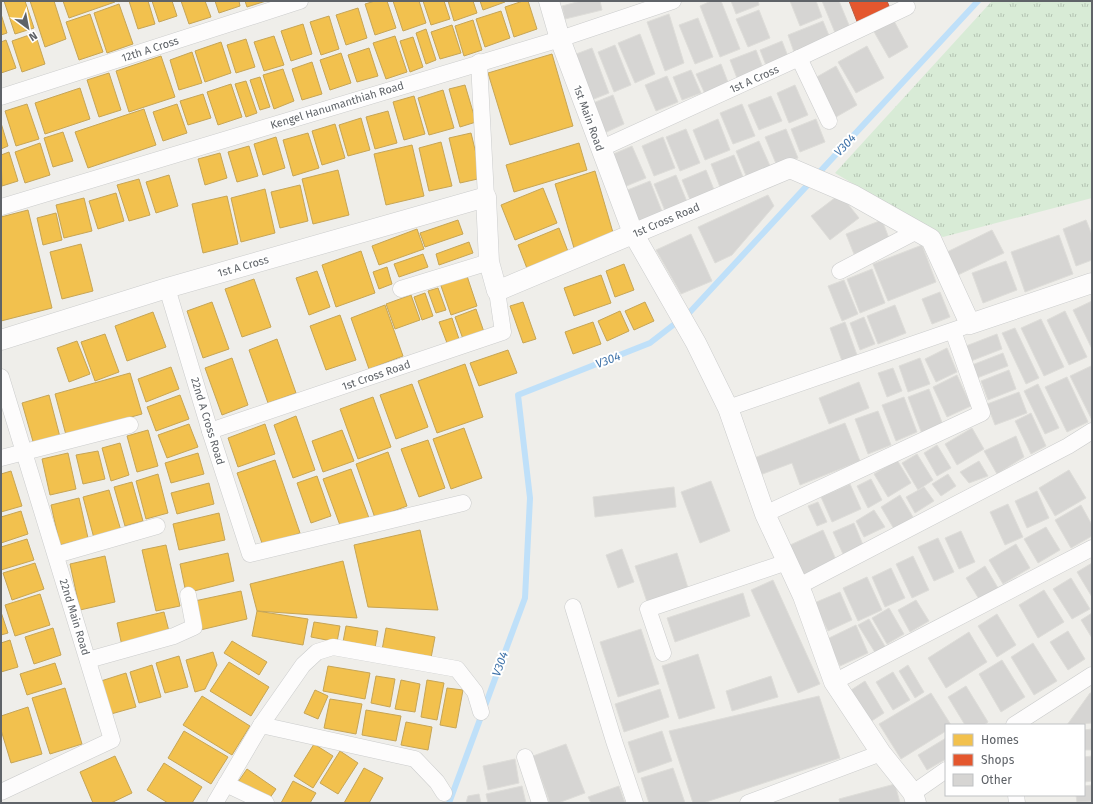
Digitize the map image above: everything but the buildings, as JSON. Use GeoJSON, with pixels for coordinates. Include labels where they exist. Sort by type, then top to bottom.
{"type":"FeatureCollection","features":[{"type":"Feature","properties":{"kind":"street","name":"12th A Cross"},"geometry":{"type":"LineString","coordinates":[[1,97],[300,1]]}},
{"type":"Feature","properties":{"kind":"street","name":"1st Main Road"},"geometry":{"type":"LineString","coordinates":[[549,1],[560,39],[600,149],[633,233],[696,343],[728,408],[765,514],[799,586],[834,682],[881,753],[914,798]]}},
{"type":"Feature","properties":{"kind":"street","name":"Kengel Hanumanthiah Road"},"geometry":{"type":"LineString","coordinates":[[1,207],[479,62],[560,39],[673,1]]}},
{"type":"Feature","properties":{"kind":"street","name":"1st A Cross"},"geometry":{"type":"LineString","coordinates":[[600,149],[799,58],[907,6]]}},
{"type":"Feature","properties":{"kind":"street"},"geometry":{"type":"LineString","coordinates":[[799,58],[829,121]]}},
{"type":"Feature","properties":{"kind":"street"},"geometry":{"type":"LineString","coordinates":[[479,62],[486,197]]}},
{"type":"Feature","properties":{"kind":"street","name":"1st Cross Road"},"geometry":{"type":"LineString","coordinates":[[497,291],[790,168],[854,195],[917,231]]}},
{"type":"Feature","properties":{"kind":"street","name":"1st A Cross"},"geometry":{"type":"LineString","coordinates":[[1,340],[167,288],[486,197]]}},
{"type":"Feature","properties":{"kind":"street","name":"1st Cross Road"},"geometry":{"type":"LineString","coordinates":[[210,431],[503,332],[497,291],[489,262],[486,197]]}},
{"type":"Feature","properties":{"kind":"street"},"geometry":{"type":"LineString","coordinates":[[765,514],[982,413],[962,327],[931,239],[917,231],[840,271]]}},
{"type":"Feature","properties":{"kind":"street"},"geometry":{"type":"LineString","coordinates":[[401,289],[489,262]]}},
{"type":"Feature","properties":{"kind":"street"},"geometry":{"type":"LineString","coordinates":[[728,408],[1092,283]]}},
{"type":"Feature","properties":{"kind":"street","name":"22nd A Cross Road"},"geometry":{"type":"LineString","coordinates":[[167,288],[210,431],[250,554],[463,503]]}},
{"type":"Feature","properties":{"kind":"street","name":"22nd Main Road"},"geometry":{"type":"LineString","coordinates":[[1,377],[112,740],[1,791]]}},
{"type":"Feature","properties":{"kind":"street"},"geometry":{"type":"LineString","coordinates":[[1,458],[130,425]]}},
{"type":"Feature","properties":{"kind":"street"},"geometry":{"type":"LineString","coordinates":[[799,586],[1068,446],[1092,431]]}},
{"type":"Feature","properties":{"kind":"street"},"geometry":{"type":"LineString","coordinates":[[56,555],[157,526]]}},
{"type":"Feature","properties":{"kind":"street"},"geometry":{"type":"LineString","coordinates":[[834,682],[1092,548]]}},
{"type":"Feature","properties":{"kind":"street"},"geometry":{"type":"LineString","coordinates":[[663,653],[648,609],[787,562]]}},
{"type":"Feature","properties":{"kind":"street"},"geometry":{"type":"LineString","coordinates":[[88,660],[174,636],[194,627],[188,595]]}},
{"type":"Feature","properties":{"kind":"street"},"geometry":{"type":"LineString","coordinates":[[573,607],[614,741],[635,803]]}},
{"type":"Feature","properties":{"kind":"street"},"geometry":{"type":"LineString","coordinates":[[215,803],[261,725],[303,665],[317,652],[333,647],[457,669],[475,692],[481,712]]}},
{"type":"Feature","properties":{"kind":"street"},"geometry":{"type":"LineString","coordinates":[[1016,724],[1092,675]]}},
{"type":"Feature","properties":{"kind":"street"},"geometry":{"type":"LineString","coordinates":[[261,725],[415,759],[437,782],[444,793]]}},
{"type":"Feature","properties":{"kind":"street"},"geometry":{"type":"LineString","coordinates":[[748,803],[881,753]]}},
{"type":"Feature","properties":{"kind":"street"},"geometry":{"type":"LineString","coordinates":[[525,757],[540,803]]}},
{"type":"Feature","properties":{"kind":"street"},"geometry":{"type":"LineString","coordinates":[[914,798],[945,771]]}},
{"type":"Feature","properties":{"kind":"street"},"geometry":{"type":"LineString","coordinates":[[226,784],[266,803]]}},
{"type":"Feature","properties":{"kind":"green space"},"geometry":{"type":"Polygon","coordinates":[[[992,1],[1092,1],[1092,198],[943,237],[835,173],[992,1]]]}},
{"type":"Feature","properties":{"kind":"waterway","name":"V304"},"geometry":{"type":"LineString","coordinates":[[449,803],[525,598],[530,498],[518,395],[650,343],[690,312],[978,1]]}}]}
